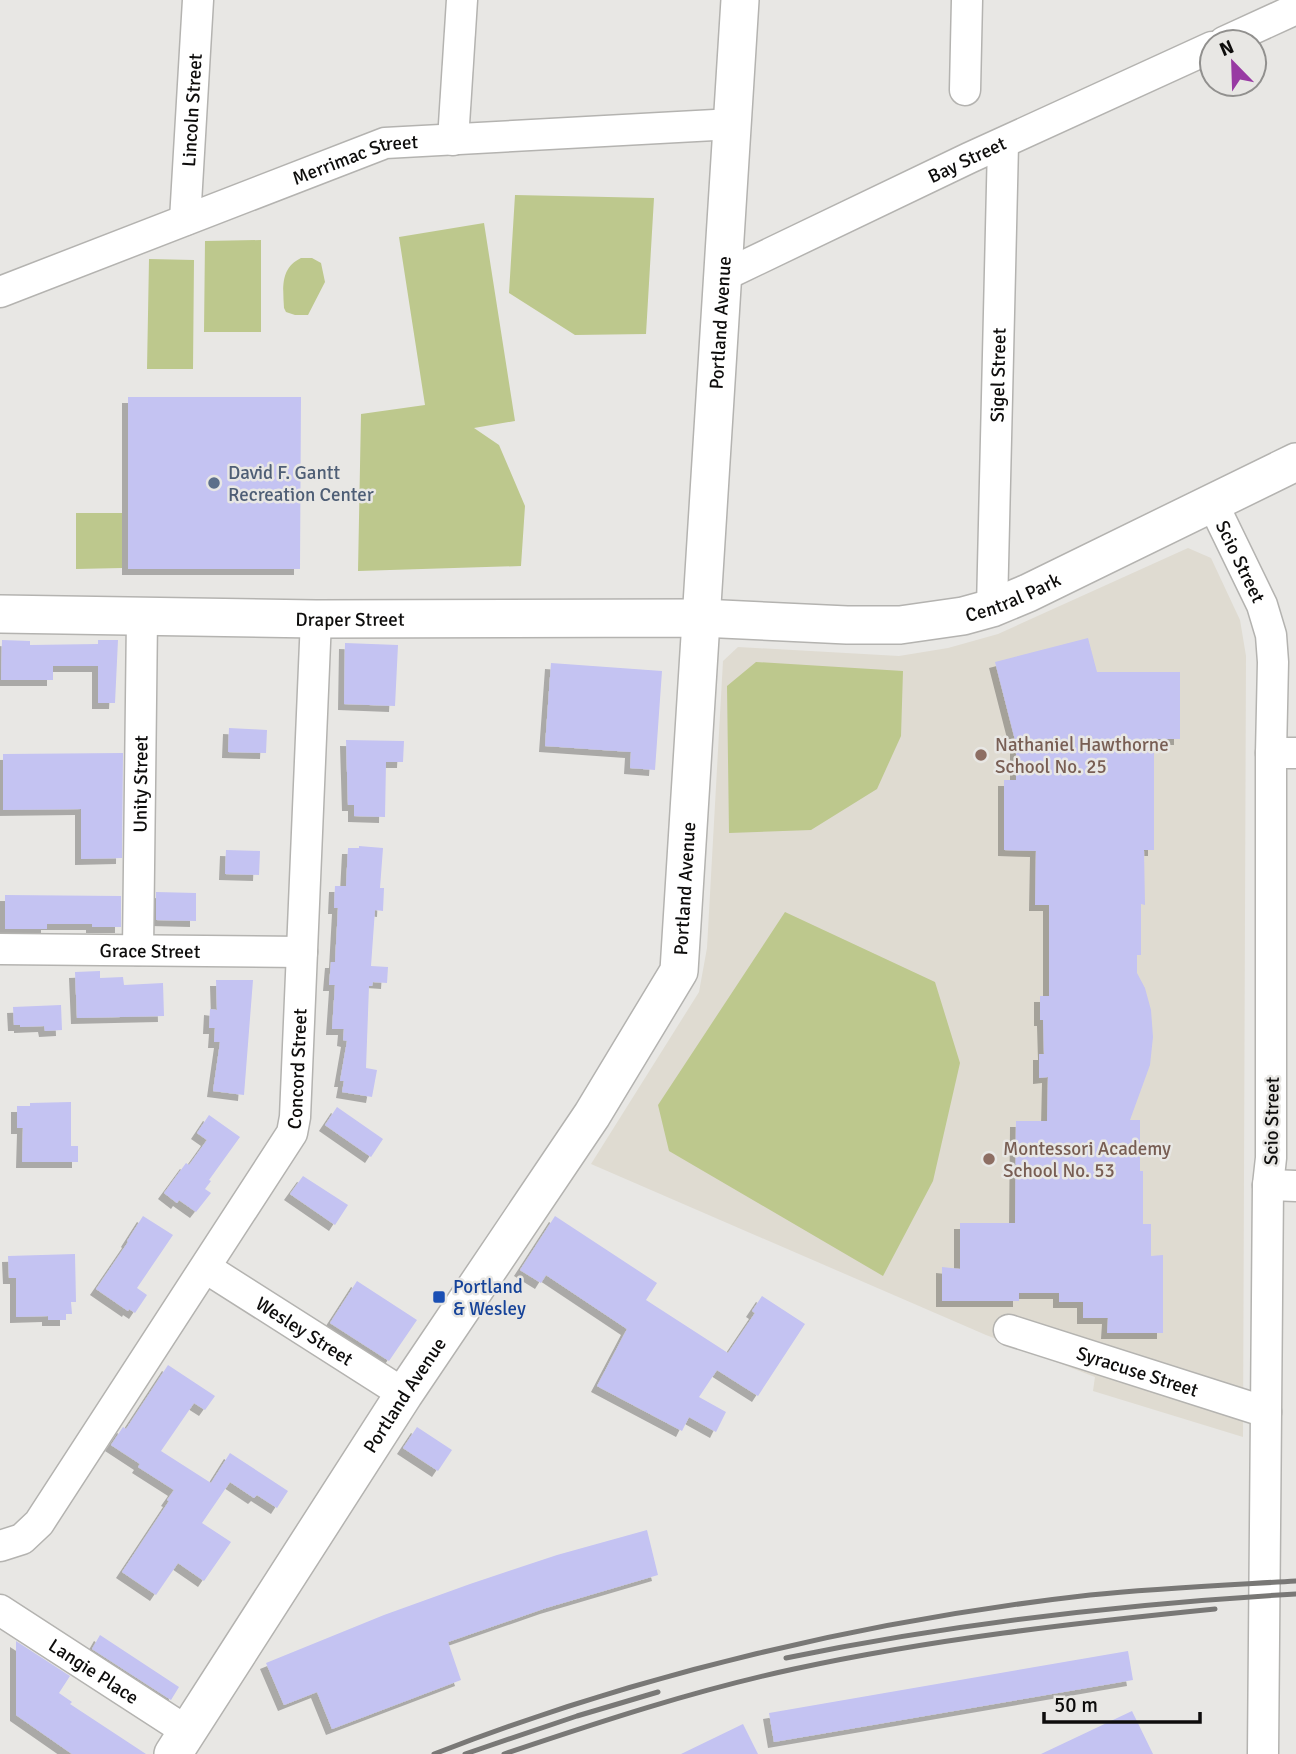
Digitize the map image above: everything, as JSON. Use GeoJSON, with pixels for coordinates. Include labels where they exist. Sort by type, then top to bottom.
{"type":"FeatureCollection","features":[{"type":"Feature","properties":{"kind":"main road","name":"Portland Avenue"},"geometry":{"type":"LineString","coordinates":[[180,1743],[404,1394],[586,1124],[679,971],[740,0]]}},
{"type":"Feature","properties":{"kind":"main road","name":"Central Park"},"geometry":{"type":"LineString","coordinates":[[701,618],[900,625],[930,622],[992,608],[1296,462]]}},
{"type":"Feature","properties":{"kind":"main road","name":"Draper Street"},"geometry":{"type":"LineString","coordinates":[[0,614],[316,619],[701,618]]}},
{"type":"Feature","properties":{"kind":"street","name":"Lincoln Street"},"geometry":{"type":"LineString","coordinates":[[185,220],[198,0]]}},
{"type":"Feature","properties":{"kind":"street"},"geometry":{"type":"LineString","coordinates":[[453,140],[462,0]]}},
{"type":"Feature","properties":{"kind":"street"},"geometry":{"type":"LineString","coordinates":[[965,90],[967,0]]}},
{"type":"Feature","properties":{"kind":"street"},"geometry":{"type":"LineString","coordinates":[[1255,28],[1296,9]]}},
{"type":"Feature","properties":{"kind":"street","name":"Bay Street"},"geometry":{"type":"LineString","coordinates":[[724,275],[1198,53]]}},
{"type":"Feature","properties":{"kind":"street","name":"Merrimac Street"},"geometry":{"type":"LineString","coordinates":[[0,292],[385,143],[733,124]]}},
{"type":"Feature","properties":{"kind":"street","name":"Sigel Street"},"geometry":{"type":"LineString","coordinates":[[992,608],[1003,144]]}},
{"type":"Feature","properties":{"kind":"street","name":"Scio Street"},"geometry":{"type":"LineString","coordinates":[[1212,502],[1262,605],[1272,635],[1284,753],[1284,965],[1271,1158],[1282,1185],[1266,1412],[1263,1754]]}},
{"type":"Feature","properties":{"kind":"street","name":"Unity Street"},"geometry":{"type":"LineString","coordinates":[[138,950],[142,617]]}},
{"type":"Feature","properties":{"kind":"street","name":"Concord Street"},"geometry":{"type":"LineString","coordinates":[[0,1546],[22,1539],[39,1523],[292,1133],[295,1117],[316,619]]}},
{"type":"Feature","properties":{"kind":"street","name":"Grace Street"},"geometry":{"type":"LineString","coordinates":[[0,949],[302,952]]}},
{"type":"Feature","properties":{"kind":"street","name":"Wesley Street"},"geometry":{"type":"LineString","coordinates":[[206,1268],[404,1394]]}},
{"type":"Feature","properties":{"kind":"street","name":"Syracuse Street"},"geometry":{"type":"LineString","coordinates":[[1009,1330],[1266,1412]]}},
{"type":"Feature","properties":{"kind":"street","name":"Langie Place"},"geometry":{"type":"LineString","coordinates":[[0,1610],[180,1743]]}},
{"type":"Feature","properties":{"kind":"shaded area"},"geometry":{"type":"Polygon","coordinates":[[[1188,548],[1211,558],[1240,620],[1246,656],[1243,1437],[1093,1391],[1095,1377],[986,1335],[591,1164],[699,992],[707,948],[723,661],[738,647],[899,656],[948,648],[998,634],[1188,548]]]}},
{"type":"Feature","properties":{"kind":"green space"},"geometry":{"type":"Polygon","coordinates":[[[515,195],[654,198],[646,334],[575,335],[509,293],[515,195]]]}},
{"type":"Feature","properties":{"kind":"green space"},"geometry":{"type":"Polygon","coordinates":[[[484,223],[515,421],[474,428],[499,445],[525,506],[521,566],[358,571],[361,414],[425,405],[399,237],[484,223]]]}},
{"type":"Feature","properties":{"kind":"green space"},"geometry":{"type":"Polygon","coordinates":[[[261,240],[261,332],[204,332],[205,241],[261,240]]]}},
{"type":"Feature","properties":{"kind":"green space"},"geometry":{"type":"Polygon","coordinates":[[[301,258],[312,258],[321,263],[325,282],[308,315],[295,315],[286,312],[284,308],[283,286],[286,273],[294,262],[301,258]]]}},
{"type":"Feature","properties":{"kind":"green space"},"geometry":{"type":"Polygon","coordinates":[[[149,259],[194,260],[193,369],[147,369],[149,259]]]}},
{"type":"Feature","properties":{"kind":"green space"},"geometry":{"type":"Polygon","coordinates":[[[76,513],[122,513],[122,568],[76,569],[76,513]]]}},
{"type":"Feature","properties":{"kind":"green space"},"geometry":{"type":"Polygon","coordinates":[[[756,662],[903,671],[901,736],[877,789],[811,830],[729,833],[727,686],[756,662]]]}},
{"type":"Feature","properties":{"kind":"green space"},"geometry":{"type":"Polygon","coordinates":[[[785,912],[935,982],[960,1063],[933,1181],[883,1276],[669,1151],[658,1105],[785,912]]]}},
{"type":"Feature","properties":{"kind":"building","name":"David F. Gantt Recreation Center"},"geometry":{"type":"Polygon","coordinates":[[[128,397],[301,397],[300,569],[128,569],[128,397]]]}},
{"type":"Feature","properties":{"kind":"building"},"geometry":{"type":"Polygon","coordinates":[[[1088,638],[1097,672],[1180,672],[1180,739],[1154,739],[1154,850],[1144,850],[1145,905],[1141,904],[1141,955],[1137,955],[1137,973],[1145,988],[1151,1010],[1153,1037],[1150,1065],[1130,1120],[1140,1120],[1143,1224],[1151,1224],[1151,1256],[1163,1255],[1163,1333],[1107,1333],[1108,1318],[1083,1318],[1083,1302],[1059,1302],[1059,1293],[1019,1293],[1019,1301],[942,1301],[942,1267],[960,1269],[960,1223],[1015,1223],[1016,1121],[1047,1121],[1048,1077],[1039,1078],[1039,1054],[1044,1054],[1040,996],[1049,996],[1049,905],[1035,905],[1036,851],[1004,850],[1004,780],[1016,780],[1016,744],[995,662],[1088,638]]]}},
{"type":"Feature","properties":{"kind":"building"},"geometry":{"type":"Polygon","coordinates":[[[2,640],[30,641],[30,645],[98,644],[98,640],[118,640],[115,703],[98,703],[98,666],[53,666],[53,680],[1,680],[2,640]]]}},
{"type":"Feature","properties":{"kind":"building"},"geometry":{"type":"Polygon","coordinates":[[[345,643],[398,645],[395,706],[344,704],[345,643]]]}},
{"type":"Feature","properties":{"kind":"building"},"geometry":{"type":"Polygon","coordinates":[[[551,663],[662,671],[655,770],[630,768],[631,752],[545,746],[551,663]]]}},
{"type":"Feature","properties":{"kind":"building"},"geometry":{"type":"Polygon","coordinates":[[[229,728],[267,730],[266,753],[228,752],[229,728]]]}},
{"type":"Feature","properties":{"kind":"building"},"geometry":{"type":"Polygon","coordinates":[[[346,740],[404,741],[403,762],[386,762],[385,817],[354,816],[354,805],[348,805],[346,740]]]}},
{"type":"Feature","properties":{"kind":"building"},"geometry":{"type":"Polygon","coordinates":[[[123,753],[122,858],[81,859],[81,809],[3,810],[3,754],[123,753]]]}},
{"type":"Feature","properties":{"kind":"building"},"geometry":{"type":"Polygon","coordinates":[[[348,848],[383,848],[380,888],[384,888],[383,911],[375,910],[371,966],[388,967],[387,983],[373,982],[372,986],[369,986],[366,1068],[377,1070],[372,1097],[342,1092],[344,1081],[340,1081],[347,1041],[343,1040],[344,1029],[332,1029],[335,985],[329,985],[331,962],[335,962],[338,908],[334,908],[335,886],[346,886],[348,848]]]}},
{"type":"Feature","properties":{"kind":"building"},"geometry":{"type":"Polygon","coordinates":[[[226,850],[260,851],[259,875],[225,874],[226,850]]]}},
{"type":"Feature","properties":{"kind":"building"},"geometry":{"type":"Polygon","coordinates":[[[156,892],[196,893],[196,921],[156,920],[156,892]]]}},
{"type":"Feature","properties":{"kind":"building"},"geometry":{"type":"Polygon","coordinates":[[[5,895],[121,896],[121,927],[47,924],[47,929],[5,929],[5,895]]]}},
{"type":"Feature","properties":{"kind":"building"},"geometry":{"type":"Polygon","coordinates":[[[100,971],[100,978],[123,977],[124,985],[163,983],[164,1016],[77,1018],[75,972],[100,971]]]}},
{"type":"Feature","properties":{"kind":"building"},"geometry":{"type":"Polygon","coordinates":[[[216,980],[253,980],[244,1095],[213,1091],[220,1042],[214,1042],[215,1028],[209,1028],[210,1009],[217,1010],[216,980]]]}},
{"type":"Feature","properties":{"kind":"building"},"geometry":{"type":"Polygon","coordinates":[[[61,1005],[62,1030],[45,1031],[44,1026],[14,1025],[13,1007],[61,1005]]]}},
{"type":"Feature","properties":{"kind":"building"},"geometry":{"type":"Polygon","coordinates":[[[71,1102],[71,1146],[78,1146],[78,1162],[22,1162],[23,1128],[17,1128],[17,1106],[71,1102]]]}},
{"type":"Feature","properties":{"kind":"building"},"geometry":{"type":"Polygon","coordinates":[[[337,1107],[383,1139],[371,1157],[325,1125],[337,1107]]]}},
{"type":"Feature","properties":{"kind":"building"},"geometry":{"type":"Polygon","coordinates":[[[209,1115],[240,1137],[209,1180],[211,1181],[205,1189],[211,1193],[196,1212],[164,1193],[207,1140],[197,1133],[209,1115]]]}},
{"type":"Feature","properties":{"kind":"building"},"geometry":{"type":"Polygon","coordinates":[[[303,1176],[348,1205],[335,1225],[290,1194],[303,1176]]]}},
{"type":"Feature","properties":{"kind":"building"},"geometry":{"type":"Polygon","coordinates":[[[143,1216],[173,1235],[137,1288],[147,1295],[135,1313],[96,1289],[143,1216]]]}},
{"type":"Feature","properties":{"kind":"building"},"geometry":{"type":"Polygon","coordinates":[[[555,1216],[657,1283],[646,1300],[728,1353],[755,1313],[752,1311],[762,1296],[805,1324],[758,1396],[717,1370],[699,1397],[726,1412],[716,1432],[689,1417],[682,1431],[597,1386],[627,1329],[546,1275],[541,1283],[520,1270],[555,1216]]]}},
{"type":"Feature","properties":{"kind":"building"},"geometry":{"type":"Polygon","coordinates":[[[75,1254],[76,1302],[71,1302],[72,1314],[66,1314],[66,1320],[48,1320],[48,1316],[16,1317],[16,1278],[9,1278],[8,1256],[75,1254]]]}},
{"type":"Feature","properties":{"kind":"building"},"geometry":{"type":"Polygon","coordinates":[[[357,1281],[417,1320],[389,1361],[330,1323],[357,1281]]]}},
{"type":"Feature","properties":{"kind":"building"},"geometry":{"type":"Polygon","coordinates":[[[168,1365],[215,1396],[205,1410],[194,1403],[161,1451],[211,1483],[230,1453],[288,1491],[277,1508],[257,1495],[254,1498],[230,1482],[202,1523],[231,1542],[204,1581],[178,1563],[156,1595],[122,1572],[174,1490],[138,1467],[140,1464],[111,1445],[123,1427],[126,1429],[168,1365]]]}},
{"type":"Feature","properties":{"kind":"building"},"geometry":{"type":"Polygon","coordinates":[[[417,1427],[452,1450],[438,1471],[403,1448],[417,1427]]]}},
{"type":"Feature","properties":{"kind":"building"},"geometry":{"type":"Polygon","coordinates":[[[647,1530],[658,1575],[546,1608],[448,1642],[461,1680],[332,1729],[317,1692],[284,1705],[266,1663],[384,1615],[470,1584],[557,1555],[647,1530]]]}},
{"type":"Feature","properties":{"kind":"building"},"geometry":{"type":"Polygon","coordinates":[[[100,1635],[179,1687],[171,1700],[92,1649],[100,1635]]]}},
{"type":"Feature","properties":{"kind":"building"},"geometry":{"type":"Polygon","coordinates":[[[16,1641],[70,1676],[59,1693],[72,1702],[70,1704],[146,1754],[72,1754],[16,1715],[16,1641]]]}},
{"type":"Feature","properties":{"kind":"building"},"geometry":{"type":"Polygon","coordinates":[[[1128,1651],[1133,1680],[774,1742],[769,1713],[1128,1651]]]}},
{"type":"Feature","properties":{"kind":"building"},"geometry":{"type":"Polygon","coordinates":[[[1132,1711],[1153,1754],[1041,1754],[1132,1711]]]}},
{"type":"Feature","properties":{"kind":"building"},"geometry":{"type":"Polygon","coordinates":[[[743,1724],[758,1754],[681,1754],[743,1724]]]}},
{"type":"Feature","properties":{"kind":"railway"},"geometry":{"type":"LineString","coordinates":[[434,1754],[593,1699],[757,1653],[840,1635],[924,1619],[1090,1595],[1296,1581]]}},
{"type":"Feature","properties":{"kind":"railway"},"geometry":{"type":"LineString","coordinates":[[786,1658],[913,1635],[1040,1617],[1168,1603],[1296,1594]]}},
{"type":"Feature","properties":{"kind":"railway"},"geometry":{"type":"LineString","coordinates":[[504,1754],[684,1697],[757,1677],[846,1658],[1004,1633],[1215,1609]]}},
{"type":"Feature","properties":{"kind":"railway"},"geometry":{"type":"LineString","coordinates":[[465,1754],[658,1692]]}},
{"type":"Feature","properties":{"kind":"place","name":"David F. Gantt Recreation Center"},"geometry":{"type":"Point","coordinates":[214,483]}},
{"type":"Feature","properties":{"kind":"place","name":"Nathaniel Hawthorne School No. 25"},"geometry":{"type":"Point","coordinates":[981,755]}},
{"type":"Feature","properties":{"kind":"place","name":"Montessori Academy School No. 53"},"geometry":{"type":"Point","coordinates":[989,1159]}},
{"type":"Feature","properties":{"kind":"place","name":"Portland & Wesley"},"geometry":{"type":"Point","coordinates":[439,1297]}}]}
